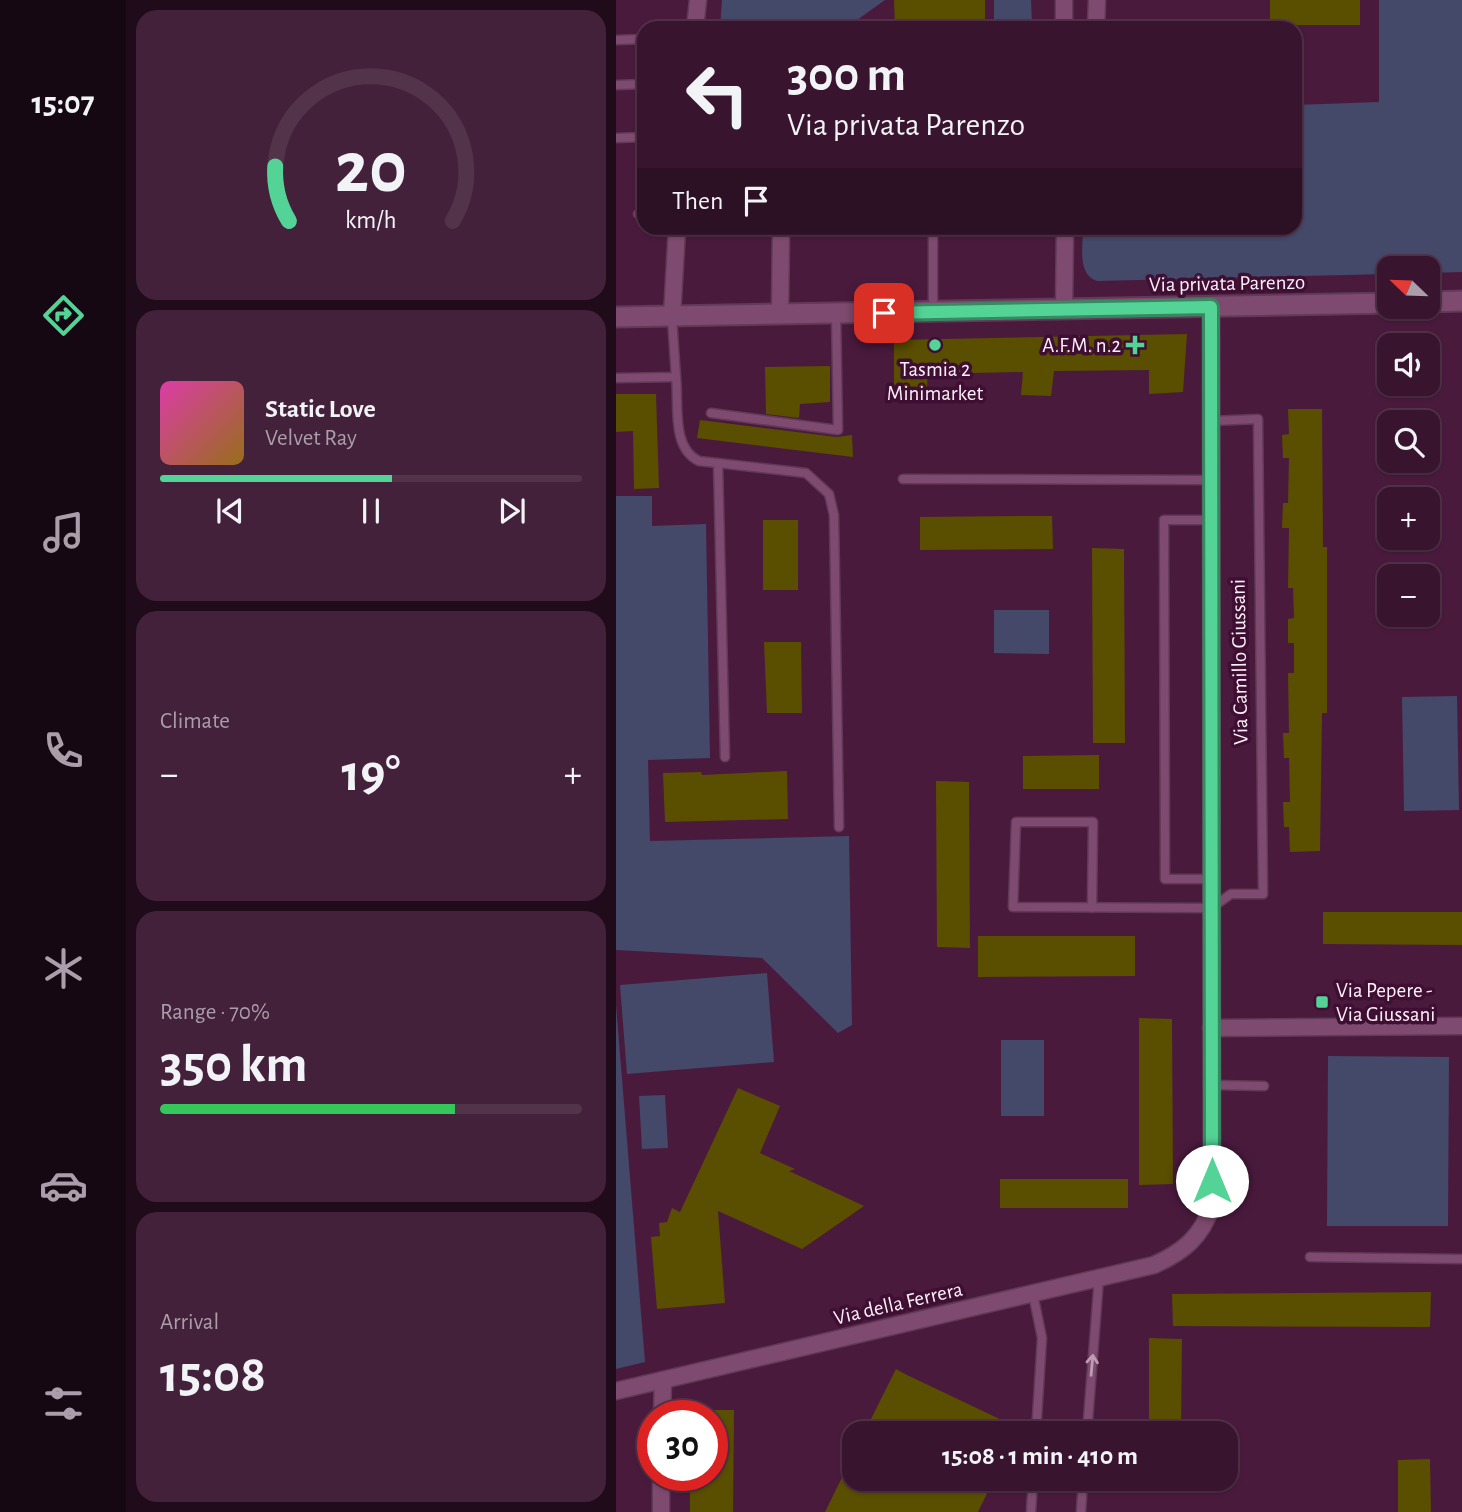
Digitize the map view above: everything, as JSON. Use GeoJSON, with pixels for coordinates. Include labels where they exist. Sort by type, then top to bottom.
{"type":"FeatureCollection","features":[{"type":"Feature","properties":{"kind":"street"},"geometry":{"type":"LineString","coordinates":[[696,21],[698,0]]}},
{"type":"Feature","properties":{"kind":"street"},"geometry":{"type":"LineString","coordinates":[[1064,0],[1064,21]]}},
{"type":"Feature","properties":{"kind":"street"},"geometry":{"type":"LineString","coordinates":[[1096,21],[1097,0]]}},
{"type":"Feature","properties":{"kind":"street"},"geometry":{"type":"LineString","coordinates":[[672,316],[677,235]]}},
{"type":"Feature","properties":{"kind":"street"},"geometry":{"type":"LineString","coordinates":[[780,315],[781,235]]}},
{"type":"Feature","properties":{"kind":"street"},"geometry":{"type":"LineString","coordinates":[[1065,235],[1065,309]]}},
{"type":"Feature","properties":{"kind":"street"},"geometry":{"type":"LineString","coordinates":[[1440,302],[1462,301]]}},
{"type":"Feature","properties":{"kind":"street","name":"Via privata Parenzo"},"geometry":{"type":"LineString","coordinates":[[616,317],[1377,303]]}},
{"type":"Feature","properties":{"kind":"street","name":"Via Camillo Giussani"},"geometry":{"type":"LineString","coordinates":[[1187,1248],[1198,1236],[1212,1205],[1211,307]]}},
{"type":"Feature","properties":{"kind":"street"},"geometry":{"type":"LineString","coordinates":[[1211,1028],[1462,1026]]}},
{"type":"Feature","properties":{"kind":"street","name":"Via della Ferrera"},"geometry":{"type":"LineString","coordinates":[[616,1391],[1154,1265],[1187,1248]]}},
{"type":"Feature","properties":{"kind":"street"},"geometry":{"type":"LineString","coordinates":[[662,1400],[663,1380]]}},
{"type":"Feature","properties":{"kind":"street"},"geometry":{"type":"LineString","coordinates":[[661,1491],[661,1512]]}},
{"type":"Feature","properties":{"kind":"lane"},"geometry":{"type":"LineString","coordinates":[[616,40],[637,39]]}},
{"type":"Feature","properties":{"kind":"lane"},"geometry":{"type":"LineString","coordinates":[[616,85],[637,84]]}},
{"type":"Feature","properties":{"kind":"lane"},"geometry":{"type":"LineString","coordinates":[[616,138],[637,137]]}},
{"type":"Feature","properties":{"kind":"lane"},"geometry":{"type":"LineString","coordinates":[[933,235],[933,312]]}},
{"type":"Feature","properties":{"kind":"lane"},"geometry":{"type":"LineString","coordinates":[[711,414],[838,430],[836,313]]}},
{"type":"Feature","properties":{"kind":"lane"},"geometry":{"type":"LineString","coordinates":[[672,316],[681,444],[687,456],[699,461],[806,473],[829,494],[834,515],[839,827]]}},
{"type":"Feature","properties":{"kind":"lane"},"geometry":{"type":"LineString","coordinates":[[616,378],[676,377]]}},
{"type":"Feature","properties":{"kind":"lane","name":"Via Camillo Giussani"},"geometry":{"type":"LineString","coordinates":[[1092,908],[1093,822],[1016,822],[1013,907],[1092,908],[1211,908],[1231,894],[1263,894],[1258,419],[1211,421]]}},
{"type":"Feature","properties":{"kind":"lane"},"geometry":{"type":"LineString","coordinates":[[718,463],[725,757]]}},
{"type":"Feature","properties":{"kind":"lane"},"geometry":{"type":"LineString","coordinates":[[904,479],[1211,480]]}},
{"type":"Feature","properties":{"kind":"lane"},"geometry":{"type":"LineString","coordinates":[[1211,520],[1164,520],[1164,879],[1211,878]]}},
{"type":"Feature","properties":{"kind":"lane"},"geometry":{"type":"LineString","coordinates":[[1212,1084],[1264,1086]]}},
{"type":"Feature","properties":{"kind":"lane"},"geometry":{"type":"LineString","coordinates":[[1310,1257],[1462,1259]]}},
{"type":"Feature","properties":{"kind":"lane"},"geometry":{"type":"LineString","coordinates":[[1088,1421],[1099,1278]]}},
{"type":"Feature","properties":{"kind":"lane"},"geometry":{"type":"LineString","coordinates":[[1033,1294],[1042,1338],[1037,1421]]}},
{"type":"Feature","properties":{"kind":"lane"},"geometry":{"type":"LineString","coordinates":[[1031,1512],[1032,1491]]}},
{"type":"Feature","properties":{"kind":"lane"},"geometry":{"type":"LineString","coordinates":[[1081,1512],[1082,1491]]}},
{"type":"Feature","properties":{"kind":"shaded area"},"geometry":{"type":"Polygon","coordinates":[[[722,0],[885,0],[856,21],[720,21],[722,0]]]}},
{"type":"Feature","properties":{"kind":"shaded area"},"geometry":{"type":"Polygon","coordinates":[[[994,0],[1031,0],[1032,21],[994,21],[994,0]]]}},
{"type":"Feature","properties":{"kind":"shaded area"},"geometry":{"type":"Polygon","coordinates":[[[1379,0],[1462,0],[1462,272],[1440,273],[1440,256],[1377,256],[1377,274],[1097,281],[1086,273],[1082,259],[1083,235],[1302,235],[1302,105],[1379,102],[1379,0]]]}},
{"type":"Feature","properties":{"kind":"shaded area"},"geometry":{"type":"Polygon","coordinates":[[[616,496],[652,496],[652,526],[706,524],[710,758],[648,760],[650,841],[849,836],[852,1025],[838,1033],[762,958],[616,950],[616,496]]]}},
{"type":"Feature","properties":{"kind":"shaded area"},"geometry":{"type":"Polygon","coordinates":[[[994,610],[1049,610],[1049,654],[994,653],[994,610]]]}},
{"type":"Feature","properties":{"kind":"shaded area"},"geometry":{"type":"Polygon","coordinates":[[[1457,696],[1459,810],[1404,811],[1402,697],[1457,696]]]}},
{"type":"Feature","properties":{"kind":"shaded area"},"geometry":{"type":"Polygon","coordinates":[[[767,973],[774,1062],[627,1074],[620,985],[767,973]]]}},
{"type":"Feature","properties":{"kind":"shaded area"},"geometry":{"type":"Polygon","coordinates":[[[616,1005],[645,1362],[616,1369],[616,1005]]]}},
{"type":"Feature","properties":{"kind":"shaded area"},"geometry":{"type":"Polygon","coordinates":[[[1001,1040],[1044,1040],[1044,1116],[1001,1116],[1001,1040]]]}},
{"type":"Feature","properties":{"kind":"shaded area"},"geometry":{"type":"Polygon","coordinates":[[[1328,1056],[1449,1057],[1448,1226],[1327,1226],[1328,1056]]]}},
{"type":"Feature","properties":{"kind":"shaded area"},"geometry":{"type":"Polygon","coordinates":[[[665,1095],[668,1148],[642,1149],[639,1096],[665,1095]]]}},
{"type":"Feature","properties":{"kind":"building"},"geometry":{"type":"Polygon","coordinates":[[[894,0],[985,0],[985,19],[895,21],[894,0]]]}},
{"type":"Feature","properties":{"kind":"building"},"geometry":{"type":"Polygon","coordinates":[[[1270,0],[1360,0],[1360,25],[1302,25],[1302,21],[1270,21],[1270,0]]]}},
{"type":"Feature","properties":{"kind":"building"},"geometry":{"type":"Polygon","coordinates":[[[1187,334],[1183,392],[1149,394],[1149,370],[1054,371],[1051,396],[1021,395],[1023,372],[928,374],[926,398],[894,398],[894,340],[1187,334]]]}},
{"type":"Feature","properties":{"kind":"building"},"geometry":{"type":"Polygon","coordinates":[[[830,366],[830,402],[800,404],[799,418],[766,414],[765,367],[830,366]]]}},
{"type":"Feature","properties":{"kind":"building"},"geometry":{"type":"Polygon","coordinates":[[[616,394],[656,394],[659,488],[634,489],[633,431],[616,432],[616,394]]]}},
{"type":"Feature","properties":{"kind":"building"},"geometry":{"type":"Polygon","coordinates":[[[1288,409],[1322,409],[1323,547],[1327,547],[1327,713],[1322,713],[1320,851],[1290,852],[1289,827],[1284,827],[1283,802],[1290,802],[1289,758],[1284,758],[1283,733],[1289,733],[1288,673],[1294,673],[1294,643],[1288,643],[1288,619],[1294,618],[1293,588],[1288,588],[1289,528],[1282,528],[1283,503],[1288,503],[1289,458],[1283,458],[1282,435],[1289,434],[1288,409]]]}},
{"type":"Feature","properties":{"kind":"building"},"geometry":{"type":"Polygon","coordinates":[[[700,420],[837,437],[852,435],[853,457],[697,438],[700,420]]]}},
{"type":"Feature","properties":{"kind":"building"},"geometry":{"type":"Polygon","coordinates":[[[1052,516],[1053,549],[920,550],[920,517],[1052,516]]]}},
{"type":"Feature","properties":{"kind":"building"},"geometry":{"type":"Polygon","coordinates":[[[763,520],[798,520],[798,590],[763,590],[763,520]]]}},
{"type":"Feature","properties":{"kind":"building"},"geometry":{"type":"Polygon","coordinates":[[[1092,548],[1124,549],[1125,743],[1093,743],[1092,548]]]}},
{"type":"Feature","properties":{"kind":"building"},"geometry":{"type":"Polygon","coordinates":[[[764,642],[801,642],[802,713],[767,713],[764,642]]]}},
{"type":"Feature","properties":{"kind":"building"},"geometry":{"type":"Polygon","coordinates":[[[1099,755],[1099,789],[1023,789],[1023,756],[1099,755]]]}},
{"type":"Feature","properties":{"kind":"building"},"geometry":{"type":"Polygon","coordinates":[[[787,771],[788,819],[665,822],[663,773],[701,772],[702,775],[787,771]]]}},
{"type":"Feature","properties":{"kind":"building"},"geometry":{"type":"Polygon","coordinates":[[[936,781],[969,782],[970,948],[937,947],[936,781]]]}},
{"type":"Feature","properties":{"kind":"building"},"geometry":{"type":"Polygon","coordinates":[[[1323,912],[1462,912],[1462,945],[1323,944],[1323,912]]]}},
{"type":"Feature","properties":{"kind":"building"},"geometry":{"type":"Polygon","coordinates":[[[978,936],[1135,936],[1135,976],[978,977],[978,936]]]}},
{"type":"Feature","properties":{"kind":"building"},"geometry":{"type":"Polygon","coordinates":[[[1139,1018],[1172,1019],[1173,1184],[1139,1185],[1139,1018]]]}},
{"type":"Feature","properties":{"kind":"building"},"geometry":{"type":"Polygon","coordinates":[[[738,1088],[780,1106],[760,1153],[795,1169],[789,1171],[864,1206],[802,1249],[718,1211],[725,1303],[657,1309],[651,1237],[660,1236],[659,1223],[667,1222],[672,1208],[680,1212],[738,1088]]]}},
{"type":"Feature","properties":{"kind":"building"},"geometry":{"type":"Polygon","coordinates":[[[1000,1179],[1128,1179],[1128,1208],[1000,1208],[1000,1179]]]}},
{"type":"Feature","properties":{"kind":"building"},"geometry":{"type":"Polygon","coordinates":[[[1431,1292],[1430,1327],[1173,1326],[1172,1294],[1431,1292]]]}},
{"type":"Feature","properties":{"kind":"building"},"geometry":{"type":"Polygon","coordinates":[[[1149,1338],[1182,1339],[1181,1421],[1149,1421],[1149,1338]]]}},
{"type":"Feature","properties":{"kind":"building"},"geometry":{"type":"Polygon","coordinates":[[[896,1369],[1004,1421],[870,1421],[896,1369]]]}},
{"type":"Feature","properties":{"kind":"building"},"geometry":{"type":"Polygon","coordinates":[[[728,1410],[734,1410],[733,1512],[690,1512],[690,1491],[728,1491],[728,1410]]]}},
{"type":"Feature","properties":{"kind":"building"},"geometry":{"type":"Polygon","coordinates":[[[1430,1459],[1431,1512],[1398,1512],[1398,1460],[1430,1459]]]}},
{"type":"Feature","properties":{"kind":"building"},"geometry":{"type":"Polygon","coordinates":[[[842,1477],[842,1491],[988,1491],[978,1512],[825,1512],[842,1477]]]}},
{"type":"Feature","properties":{"kind":"place","name":"Tasmia 2 Minimarket"},"geometry":{"type":"Point","coordinates":[935,345]}},
{"type":"Feature","properties":{"kind":"place","name":"A.F.M. n.2"},"geometry":{"type":"Point","coordinates":[1135,345]}},
{"type":"Feature","properties":{"kind":"place","name":"Via Pepere - Via Giussani"},"geometry":{"type":"Point","coordinates":[1322,1002]}},
{"type":"Feature","properties":{"kind":"route"},"geometry":{"type":"LineString","coordinates":[[884,313],[1211,307],[1212,1181]]}}]}
